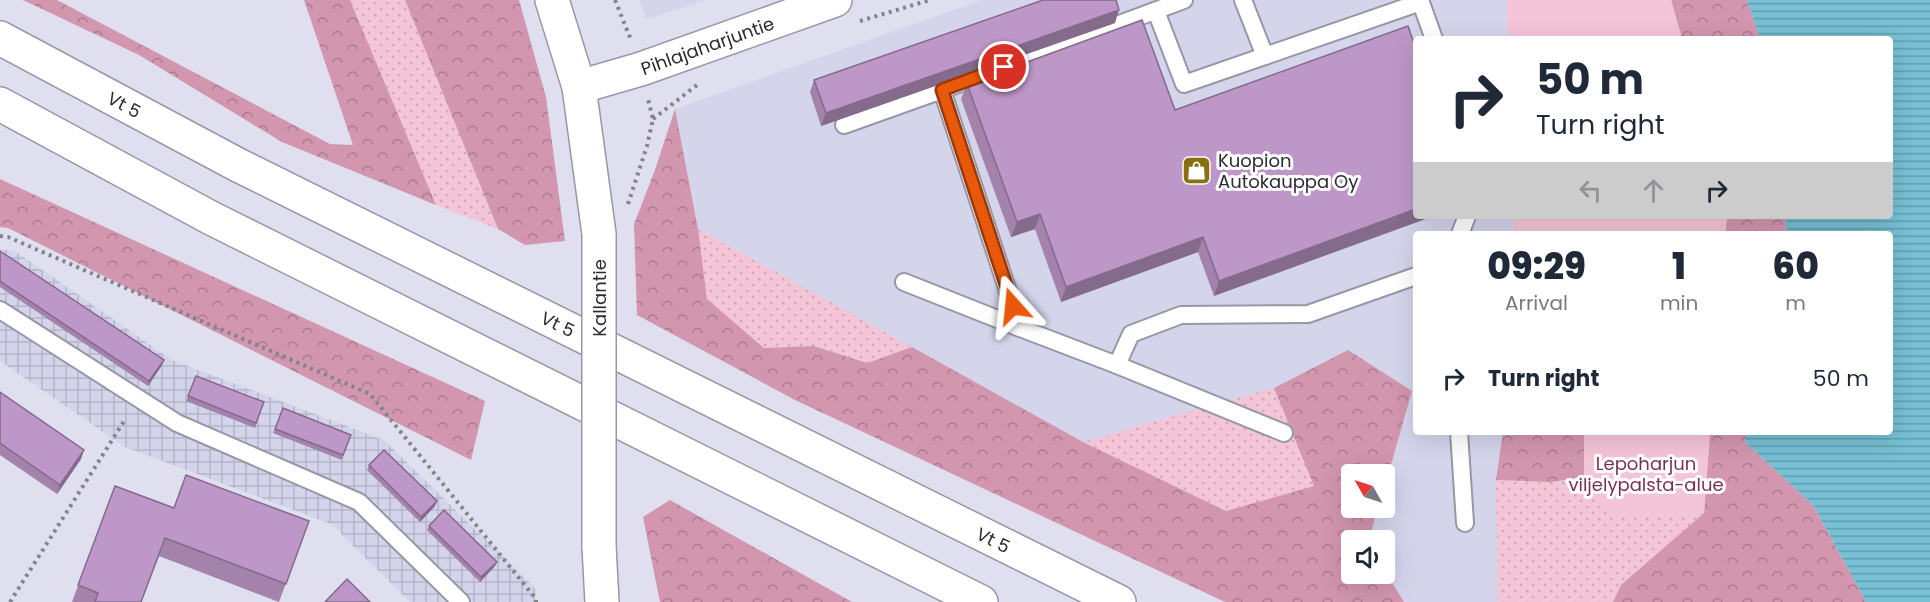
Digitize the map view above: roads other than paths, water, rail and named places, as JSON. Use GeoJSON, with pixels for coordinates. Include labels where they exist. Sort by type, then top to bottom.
{"type":"FeatureCollection","features":[{"type":"Feature","properties":{"kind":"main road","name":"Kallantie"},"geometry":{"type":"LineString","coordinates":[[552,0],[579,87],[599,234],[599,546],[602,602]]}},
{"type":"Feature","properties":{"kind":"main road","name":"Pihlajaharjuntie"},"geometry":{"type":"LineString","coordinates":[[579,87],[641,69],[835,0]]}},
{"type":"Feature","properties":{"kind":"main road","name":"Vt 5"},"geometry":{"type":"LineString","coordinates":[[0,38],[238,165],[1119,602]]}},
{"type":"Feature","properties":{"kind":"main road"},"geometry":{"type":"LineString","coordinates":[[0,104],[211,218],[981,602]]}},
{"type":"Feature","properties":{"kind":"lane"},"geometry":{"type":"LineString","coordinates":[[844,125],[1184,0]]}},
{"type":"Feature","properties":{"kind":"lane"},"geometry":{"type":"LineString","coordinates":[[1243,0],[1265,56]]}},
{"type":"Feature","properties":{"kind":"lane"},"geometry":{"type":"LineString","coordinates":[[1156,11],[1184,84],[1421,1],[1433,36]]}},
{"type":"Feature","properties":{"kind":"lane"},"geometry":{"type":"LineString","coordinates":[[942,90],[1020,328]]}},
{"type":"Feature","properties":{"kind":"lane"},"geometry":{"type":"LineString","coordinates":[[1117,365],[1131,334],[1181,315],[1308,314],[1413,277]]}},
{"type":"Feature","properties":{"kind":"lane"},"geometry":{"type":"LineString","coordinates":[[904,282],[1117,365],[1284,434]]}},
{"type":"Feature","properties":{"kind":"lane"},"geometry":{"type":"LineString","coordinates":[[0,310],[177,423],[359,502],[461,602]]}},
{"type":"Feature","properties":{"kind":"lane"},"geometry":{"type":"LineString","coordinates":[[1459,435],[1465,523]]}},
{"type":"Feature","properties":{"kind":"water"},"geometry":{"type":"Polygon","coordinates":[[[1747,0],[1930,0],[1930,602],[1866,602],[1813,505],[1745,442],[1746,435],[1893,435],[1893,231],[1787,231],[1785,219],[1893,219],[1893,36],[1759,36],[1747,0]]]}},
{"type":"Feature","properties":{"kind":"place","name":"Kuopion Autokauppa Oy"},"geometry":{"type":"Point","coordinates":[1197,170]}},
{"type":"Feature","properties":{"kind":"park label","name":"Lepoharjun viljelypalsta-alue"},"geometry":{"type":"Point","coordinates":[1646,473]}}]}
